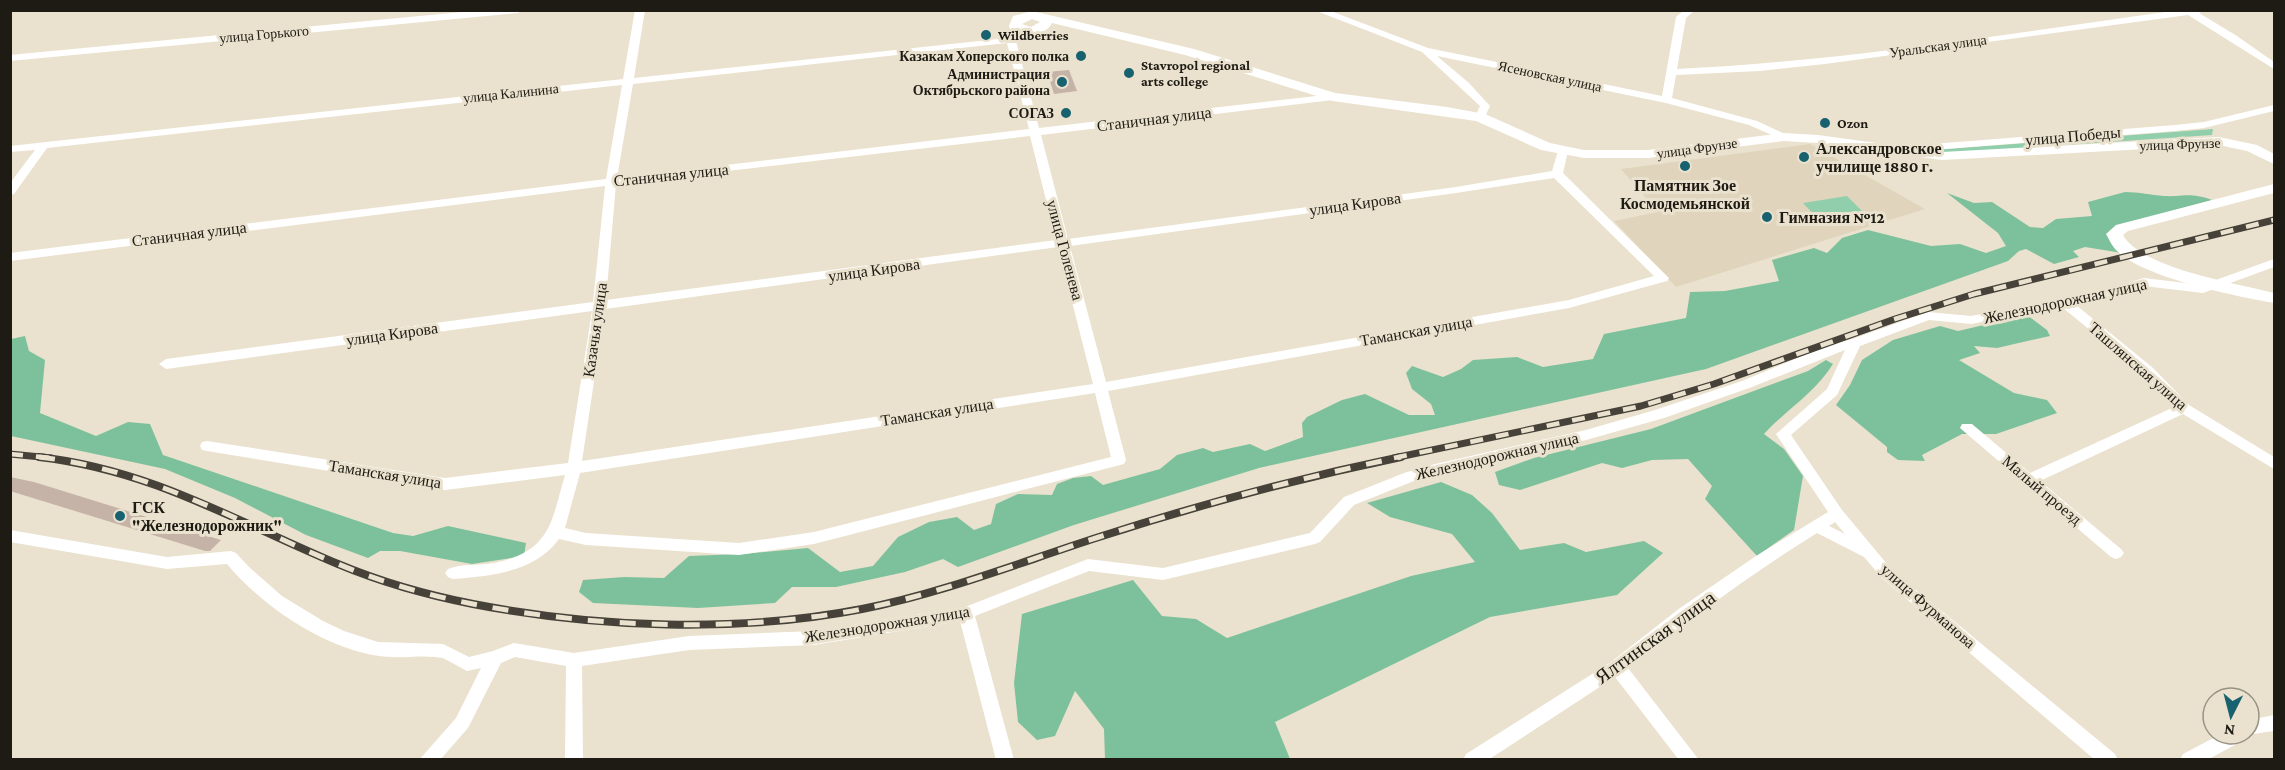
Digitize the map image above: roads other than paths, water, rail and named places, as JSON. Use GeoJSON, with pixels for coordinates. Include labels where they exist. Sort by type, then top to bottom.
{"type":"FeatureCollection","features":[{"type":"Feature","properties":{"kind":"main road","name":"улица Фрунзе"},"geometry":{"type":"LineString","coordinates":[[1025,20],[1130,38],[1224,61],[1304,90],[1333,97],[1438,109],[1480,117],[1532,142],[1563,151],[1604,155],[1648,154],[1783,137],[1808,138],[1916,154],[1964,156],[2219,141],[2252,148],[2274,160]]}},
{"type":"Feature","properties":{"kind":"main road"},"geometry":{"type":"LineString","coordinates":[[2274,189],[2122,228],[2114,234],[2115,240],[2136,258],[2169,271],[2274,298]]}},
{"type":"Feature","properties":{"kind":"street","name":"улица Горького"},"geometry":{"type":"LineString","coordinates":[[10,58],[518,10]]}},
{"type":"Feature","properties":{"kind":"street","name":"Казачья улица"},"geometry":{"type":"LineString","coordinates":[[453,573],[495,569],[533,556],[545,547],[556,532],[574,468],[599,307],[611,182],[640,10]]}},
{"type":"Feature","properties":{"kind":"street","name":"Ясеновская улица"},"geometry":{"type":"LineString","coordinates":[[1317,10],[1425,50],[1667,100],[1753,123],[1783,137]]}},
{"type":"Feature","properties":{"kind":"street"},"geometry":{"type":"LineString","coordinates":[[1667,100],[1681,17],[1691,10]]}},
{"type":"Feature","properties":{"kind":"street","name":"Уральская улица"},"geometry":{"type":"LineString","coordinates":[[1671,72],[1749,69],[1825,61],[2204,10]]}},
{"type":"Feature","properties":{"kind":"street"},"geometry":{"type":"LineString","coordinates":[[2190,12],[2234,38],[2274,66]]}},
{"type":"Feature","properties":{"kind":"street"},"geometry":{"type":"LineString","coordinates":[[1011,40],[1025,20]]}},
{"type":"Feature","properties":{"kind":"street"},"geometry":{"type":"LineString","coordinates":[[1011,40],[1025,20]]}},
{"type":"Feature","properties":{"kind":"street","name":"улица Калинина"},"geometry":{"type":"LineString","coordinates":[[10,149],[1011,40]]}},
{"type":"Feature","properties":{"kind":"street","name":"улица Голенева"},"geometry":{"type":"LineString","coordinates":[[556,532],[586,539],[688,547],[739,549],[782,544],[814,538],[1119,460],[1011,40]]}},
{"type":"Feature","properties":{"kind":"street"},"geometry":{"type":"LineString","coordinates":[[1425,50],[1466,85],[1485,106],[1480,117]]}},
{"type":"Feature","properties":{"kind":"street","name":"Станичная улица"},"geometry":{"type":"LineString","coordinates":[[10,256],[1333,97]]}},
{"type":"Feature","properties":{"kind":"street","name":"улица Победы"},"geometry":{"type":"LineString","coordinates":[[1869,146],[1932,147],[2175,128],[2204,125],[2274,108]]}},
{"type":"Feature","properties":{"kind":"street"},"geometry":{"type":"LineString","coordinates":[[10,192],[43,146]]}},
{"type":"Feature","properties":{"kind":"street"},"geometry":{"type":"LineString","coordinates":[[1557,174],[1563,151]]}},
{"type":"Feature","properties":{"kind":"street","name":"улица Кирова"},"geometry":{"type":"LineString","coordinates":[[166,364],[1062,244],[1557,174]]}},
{"type":"Feature","properties":{"kind":"street","name":"Таманская улица"},"geometry":{"type":"LineString","coordinates":[[207,446],[445,484],[574,468],[1101,387],[1569,304],[1663,278],[1557,174]]}},
{"type":"Feature","properties":{"kind":"street","name":"Железнодорожная улица"},"geometry":{"type":"LineString","coordinates":[[467,664],[495,658],[514,650],[574,660],[689,643],[814,638],[966,613],[1088,565],[1163,574],[1315,538],[1349,501],[1409,477],[1586,435],[1659,414],[1747,384],[1834,348],[1855,343],[1928,316],[1971,320],[2065,303],[2144,282],[2203,289],[2274,263]]}},
{"type":"Feature","properties":{"kind":"street","name":"Ташлянская улица"},"geometry":{"type":"LineString","coordinates":[[2065,303],[2148,371],[2184,408],[2274,464]]}},
{"type":"Feature","properties":{"kind":"street","name":"улица Фурманова"},"geometry":{"type":"LineString","coordinates":[[1855,343],[1832,392],[1783,434],[1837,514],[1887,574],[2109,759]]}},
{"type":"Feature","properties":{"kind":"street"},"geometry":{"type":"LineString","coordinates":[[2030,479],[2184,408]]}},
{"type":"Feature","properties":{"kind":"street","name":"Малый проезд"},"geometry":{"type":"LineString","coordinates":[[1967,428],[2116,553]]}},
{"type":"Feature","properties":{"kind":"street","name":"Ялтинская улица"},"geometry":{"type":"LineString","coordinates":[[1472,759],[1617,667],[1704,600],[1761,560],[1837,514]]}},
{"type":"Feature","properties":{"kind":"street"},"geometry":{"type":"LineString","coordinates":[[1818,527],[1871,554]]}},
{"type":"Feature","properties":{"kind":"street"},"geometry":{"type":"LineString","coordinates":[[10,536],[167,563],[231,557],[243,574],[285,606],[324,630],[377,649],[444,651],[467,664],[482,683]]}},
{"type":"Feature","properties":{"kind":"street"},"geometry":{"type":"LineString","coordinates":[[966,613],[1005,759]]}},
{"type":"Feature","properties":{"kind":"street"},"geometry":{"type":"LineString","coordinates":[[428,759],[462,723],[495,658]]}},
{"type":"Feature","properties":{"kind":"street"},"geometry":{"type":"LineString","coordinates":[[574,660],[574,759]]}},
{"type":"Feature","properties":{"kind":"street"},"geometry":{"type":"LineString","coordinates":[[1617,667],[1690,759]]}},
{"type":"Feature","properties":{"kind":"street"},"geometry":{"type":"LineString","coordinates":[[2189,759],[2214,746]]}},
{"type":"Feature","properties":{"kind":"railway"},"geometry":{"type":"LineString","coordinates":[[1394,458],[1641,406],[1714,384],[1895,319],[1974,294],[2274,220]]}},
{"type":"Feature","properties":{"kind":"railway"},"geometry":{"type":"LineString","coordinates":[[10,454],[51,458]]}},
{"type":"Feature","properties":{"kind":"railway"},"geometry":{"type":"LineString","coordinates":[[39,457],[119,473],[156,485],[338,564],[421,592],[520,612],[569,618],[667,624],[766,622],[862,609],[952,586],[1099,537],[1211,503],[1401,457]]}},
{"type":"Feature","properties":{"kind":"place","name":"Wildberries"},"geometry":{"type":"Point","coordinates":[986,35]}},
{"type":"Feature","properties":{"kind":"place","name":"Казакам Хоперского полка"},"geometry":{"type":"Point","coordinates":[1081,56]}},
{"type":"Feature","properties":{"kind":"place","name":"Stavropol regional arts college"},"geometry":{"type":"Point","coordinates":[1129,73]}},
{"type":"Feature","properties":{"kind":"place","name":"Администрация Октябрьского района"},"geometry":{"type":"Point","coordinates":[1062,82]}},
{"type":"Feature","properties":{"kind":"place","name":"СОГАЗ"},"geometry":{"type":"Point","coordinates":[1066,113]}},
{"type":"Feature","properties":{"kind":"place","name":"Ozon"},"geometry":{"type":"Point","coordinates":[1825,123]}},
{"type":"Feature","properties":{"kind":"place","name":"Александровское училище 1880 г."},"geometry":{"type":"Point","coordinates":[1804,157]}},
{"type":"Feature","properties":{"kind":"place","name":"Памятник Зое Космодемьянской"},"geometry":{"type":"Point","coordinates":[1685,166]}},
{"type":"Feature","properties":{"kind":"place","name":"Гимназия №12"},"geometry":{"type":"Point","coordinates":[1767,217]}},
{"type":"Feature","properties":{"kind":"place","name":"ГСК \"Железнодорожник\""},"geometry":{"type":"Point","coordinates":[120,516]}}]}
